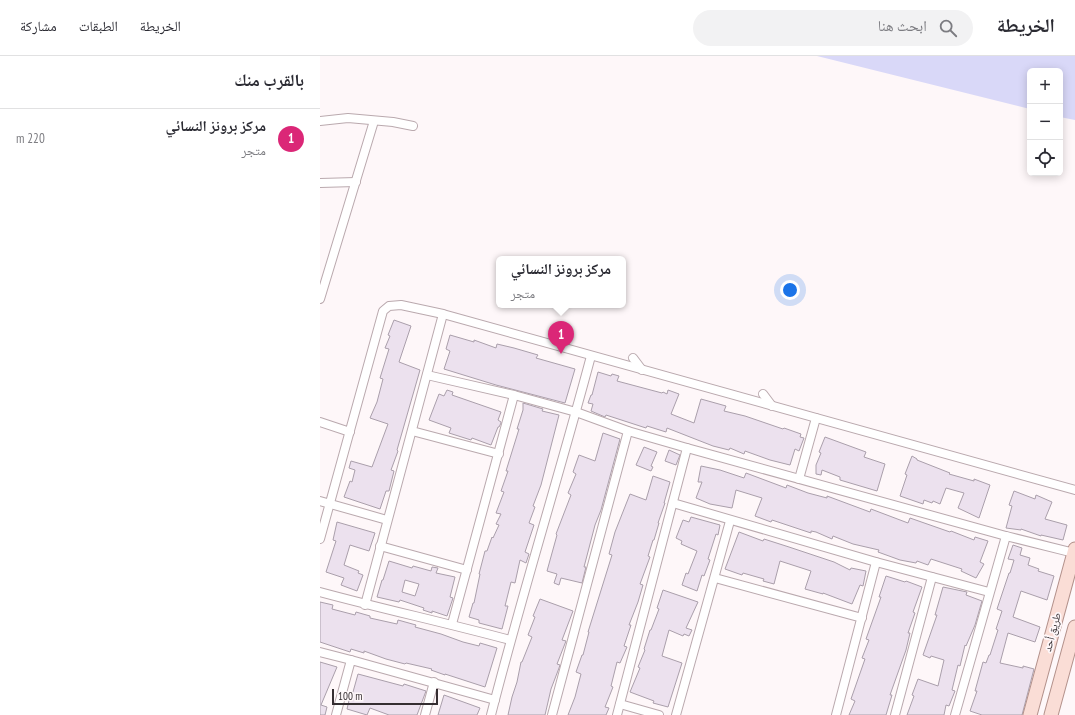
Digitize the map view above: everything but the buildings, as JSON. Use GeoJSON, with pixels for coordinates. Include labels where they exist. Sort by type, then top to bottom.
{"type":"FeatureCollection","features":[{"type":"Feature","properties":{"kind":"main road","name":"طريق أحد"},"geometry":{"type":"LineString","coordinates":[[1030,715],[1074,551]]}},
{"type":"Feature","properties":{"kind":"main road","name":"طريق أحد"},"geometry":{"type":"LineString","coordinates":[[1051,715],[1075,627]]}},
{"type":"Feature","properties":{"kind":"street"},"geometry":{"type":"LineString","coordinates":[[320,121],[348,118],[413,126]]}},
{"type":"Feature","properties":{"kind":"street"},"geometry":{"type":"LineString","coordinates":[[320,299],[374,121]]}},
{"type":"Feature","properties":{"kind":"street"},"geometry":{"type":"LineString","coordinates":[[320,183],[356,182]]}},
{"type":"Feature","properties":{"kind":"street"},"geometry":{"type":"LineString","coordinates":[[320,539],[383,311],[389,306],[401,305],[444,314],[1075,490]]}},
{"type":"Feature","properties":{"kind":"street"},"geometry":{"type":"LineString","coordinates":[[365,605],[444,314]]}},
{"type":"Feature","properties":{"kind":"street"},"geometry":{"type":"LineString","coordinates":[[491,715],[510,640],[591,356]]}},
{"type":"Feature","properties":{"kind":"street"},"geometry":{"type":"LineString","coordinates":[[632,358],[642,370]]}},
{"type":"Feature","properties":{"kind":"street"},"geometry":{"type":"LineString","coordinates":[[427,375],[514,395],[576,412],[628,431],[798,479],[1006,536],[1074,551]]}},
{"type":"Feature","properties":{"kind":"street"},"geometry":{"type":"LineString","coordinates":[[763,394],[772,406]]}},
{"type":"Feature","properties":{"kind":"street"},"geometry":{"type":"LineString","coordinates":[[452,624],[514,395]]}},
{"type":"Feature","properties":{"kind":"street"},"geometry":{"type":"LineString","coordinates":[[798,479],[816,418]]}},
{"type":"Feature","properties":{"kind":"street"},"geometry":{"type":"LineString","coordinates":[[320,422],[350,432]]}},
{"type":"Feature","properties":{"kind":"street"},"geometry":{"type":"LineString","coordinates":[[412,431],[498,454]]}},
{"type":"Feature","properties":{"kind":"street"},"geometry":{"type":"LineString","coordinates":[[552,715],[628,431]]}},
{"type":"Feature","properties":{"kind":"street"},"geometry":{"type":"LineString","coordinates":[[616,715],[687,448]]}},
{"type":"Feature","properties":{"kind":"street"},"geometry":{"type":"LineString","coordinates":[[320,501],[387,520]]}},
{"type":"Feature","properties":{"kind":"street"},"geometry":{"type":"LineString","coordinates":[[673,503],[730,521],[989,592]]}},
{"type":"Feature","properties":{"kind":"street"},"geometry":{"type":"LineString","coordinates":[[676,715],[730,521]]}},
{"type":"Feature","properties":{"kind":"street"},"geometry":{"type":"LineString","coordinates":[[955,715],[1006,536]]}},
{"type":"Feature","properties":{"kind":"street"},"geometry":{"type":"LineString","coordinates":[[380,546],[467,570]]}},
{"type":"Feature","properties":{"kind":"street"},"geometry":{"type":"LineString","coordinates":[[836,715],[876,562]]}},
{"type":"Feature","properties":{"kind":"street"},"geometry":{"type":"LineString","coordinates":[[895,715],[932,577]]}},
{"type":"Feature","properties":{"kind":"street"},"geometry":{"type":"LineString","coordinates":[[715,578],[862,618]]}},
{"type":"Feature","properties":{"kind":"street"},"geometry":{"type":"LineString","coordinates":[[320,592],[365,605],[452,624],[510,640]]}},
{"type":"Feature","properties":{"kind":"street"},"geometry":{"type":"LineString","coordinates":[[320,652],[434,682],[494,700]]}},
{"type":"Feature","properties":{"kind":"street"},"geometry":{"type":"LineString","coordinates":[[337,715],[351,660]]}},
{"type":"Feature","properties":{"kind":"street"},"geometry":{"type":"LineString","coordinates":[[425,715],[434,682]]}},
{"type":"Feature","properties":{"kind":"street"},"geometry":{"type":"LineString","coordinates":[[620,704],[659,715]]}},
{"type":"Feature","properties":{"kind":"water"},"geometry":{"type":"Polygon","coordinates":[[[817,56],[1075,56],[1075,120],[1063,118],[1063,68],[1027,68],[1027,108],[817,56]]]}},
{"type":"Feature","properties":{"kind":"place","name":"مركز برونز النسائي"},"geometry":{"type":"Point","coordinates":[561,354]}}]}
